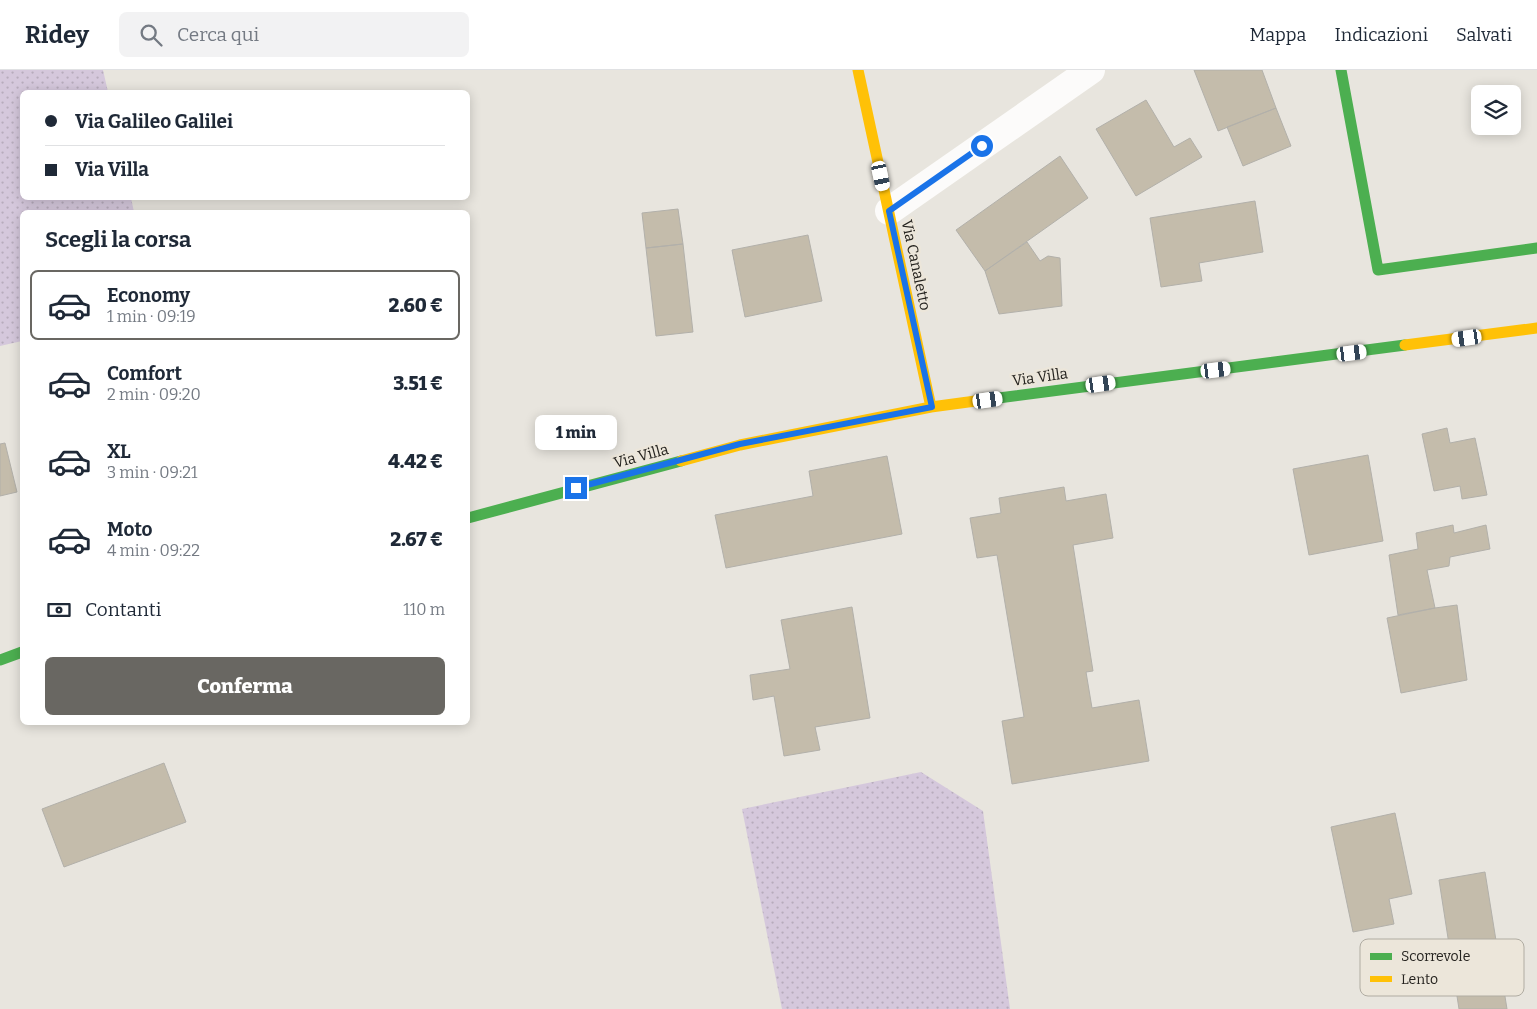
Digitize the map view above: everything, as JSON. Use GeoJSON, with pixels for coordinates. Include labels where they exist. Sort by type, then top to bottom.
{"type":"FeatureCollection","features":[{"type":"Feature","properties":{"kind":"street","name":"Via Canaletto"},"geometry":{"type":"LineString","coordinates":[[858,70],[932,407]]}},
{"type":"Feature","properties":{"kind":"street"},"geometry":{"type":"LineString","coordinates":[[889,211],[1091,70]]}},
{"type":"Feature","properties":{"kind":"street"},"geometry":{"type":"LineString","coordinates":[[1341,70],[1378,270],[1537,248]]}},
{"type":"Feature","properties":{"kind":"street","name":"Via Villa"},"geometry":{"type":"LineString","coordinates":[[470,517],[740,444],[932,407],[1537,328]]}},
{"type":"Feature","properties":{"kind":"street"},"geometry":{"type":"LineString","coordinates":[[0,660],[20,653]]}},
{"type":"Feature","properties":{"kind":"shaded area"},"geometry":{"type":"Polygon","coordinates":[[[0,70],[103,70],[108,90],[20,90],[20,200],[131,200],[134,210],[20,210],[20,341],[0,346],[0,70]]]}},
{"type":"Feature","properties":{"kind":"shaded area"},"geometry":{"type":"Polygon","coordinates":[[[921,772],[983,811],[1010,1009],[782,1009],[742,809],[921,772]]]}},
{"type":"Feature","properties":{"kind":"building"},"geometry":{"type":"Polygon","coordinates":[[[1194,70],[1262,70],[1276,108],[1218,131],[1194,70]]]}},
{"type":"Feature","properties":{"kind":"building"},"geometry":{"type":"Polygon","coordinates":[[[1146,100],[1174,147],[1190,138],[1202,157],[1136,196],[1096,129],[1146,100]]]}},
{"type":"Feature","properties":{"kind":"building"},"geometry":{"type":"Polygon","coordinates":[[[1276,108],[1291,146],[1243,166],[1227,127],[1276,108]]]}},
{"type":"Feature","properties":{"kind":"building"},"geometry":{"type":"Polygon","coordinates":[[[1060,156],[1088,198],[985,271],[956,230],[1060,156]]]}},
{"type":"Feature","properties":{"kind":"building"},"geometry":{"type":"Polygon","coordinates":[[[1255,201],[1263,252],[1199,263],[1202,281],[1161,287],[1150,218],[1255,201]]]}},
{"type":"Feature","properties":{"kind":"building"},"geometry":{"type":"Polygon","coordinates":[[[678,209],[683,244],[646,248],[642,213],[678,209]]]}},
{"type":"Feature","properties":{"kind":"building"},"geometry":{"type":"Polygon","coordinates":[[[808,235],[822,301],[745,317],[732,250],[808,235]]]}},
{"type":"Feature","properties":{"kind":"building"},"geometry":{"type":"Polygon","coordinates":[[[1027,242],[1040,261],[1048,256],[1060,258],[1062,306],[999,314],[985,271],[1027,242]]]}},
{"type":"Feature","properties":{"kind":"building"},"geometry":{"type":"Polygon","coordinates":[[[683,244],[693,332],[656,336],[646,248],[683,244]]]}},
{"type":"Feature","properties":{"kind":"building"},"geometry":{"type":"Polygon","coordinates":[[[1447,428],[1450,443],[1475,438],[1487,495],[1462,499],[1460,486],[1434,491],[1422,434],[1447,428]]]}},
{"type":"Feature","properties":{"kind":"building"},"geometry":{"type":"Polygon","coordinates":[[[5,443],[17,492],[0,496],[0,444],[5,443]]]}},
{"type":"Feature","properties":{"kind":"building"},"geometry":{"type":"Polygon","coordinates":[[[1368,455],[1383,541],[1309,555],[1293,469],[1368,455]]]}},
{"type":"Feature","properties":{"kind":"building"},"geometry":{"type":"Polygon","coordinates":[[[887,456],[902,534],[726,568],[715,515],[813,496],[809,471],[887,456]]]}},
{"type":"Feature","properties":{"kind":"building"},"geometry":{"type":"Polygon","coordinates":[[[1064,487],[1066,501],[1106,494],[1113,538],[1073,545],[1093,671],[1086,672],[1092,708],[1139,700],[1149,761],[1012,784],[1002,721],[1024,717],[997,555],[977,558],[970,518],[1001,513],[999,498],[1064,487]]]}},
{"type":"Feature","properties":{"kind":"building"},"geometry":{"type":"Polygon","coordinates":[[[1453,525],[1454,533],[1486,525],[1490,549],[1450,557],[1449,566],[1427,570],[1435,608],[1398,615],[1389,555],[1418,549],[1416,533],[1453,525]]]}},
{"type":"Feature","properties":{"kind":"building"},"geometry":{"type":"Polygon","coordinates":[[[1457,605],[1467,680],[1401,693],[1387,618],[1457,605]]]}},
{"type":"Feature","properties":{"kind":"building"},"geometry":{"type":"Polygon","coordinates":[[[852,607],[870,718],[815,727],[820,750],[784,756],[774,696],[753,700],[750,675],[790,669],[781,620],[852,607]]]}},
{"type":"Feature","properties":{"kind":"building"},"geometry":{"type":"Polygon","coordinates":[[[164,763],[186,822],[64,867],[42,809],[164,763]]]}},
{"type":"Feature","properties":{"kind":"building"},"geometry":{"type":"Polygon","coordinates":[[[1395,813],[1412,894],[1389,899],[1394,924],[1353,932],[1331,827],[1395,813]]]}},
{"type":"Feature","properties":{"kind":"building"},"geometry":{"type":"Polygon","coordinates":[[[1485,872],[1496,939],[1448,939],[1439,880],[1485,872]]]}},
{"type":"Feature","properties":{"kind":"building"},"geometry":{"type":"Polygon","coordinates":[[[1457,996],[1505,996],[1507,1009],[1459,1009],[1457,996]]]}},
{"type":"Feature","properties":{"kind":"traffic: fast"},"geometry":{"type":"LineString","coordinates":[[1341,70],[1378,270],[1537,248]]}},
{"type":"Feature","properties":{"kind":"traffic: fast"},"geometry":{"type":"LineString","coordinates":[[983,400],[1405,345]]}},
{"type":"Feature","properties":{"kind":"traffic: fast"},"geometry":{"type":"LineString","coordinates":[[470,517],[681,461]]}},
{"type":"Feature","properties":{"kind":"traffic: fast"},"geometry":{"type":"LineString","coordinates":[[0,660],[20,653]]}},
{"type":"Feature","properties":{"kind":"traffic: slow"},"geometry":{"type":"LineString","coordinates":[[858,70],[931,407]]}},
{"type":"Feature","properties":{"kind":"traffic: slow"},"geometry":{"type":"LineString","coordinates":[[1405,345],[1537,328]]}},
{"type":"Feature","properties":{"kind":"traffic: slow"},"geometry":{"type":"LineString","coordinates":[[681,461],[740,445],[931,407],[983,400]]}},
{"type":"Feature","properties":{"kind":"route"},"geometry":{"type":"LineString","coordinates":[[576,488],[740,444],[932,407],[889,211],[982,146]]}}]}
